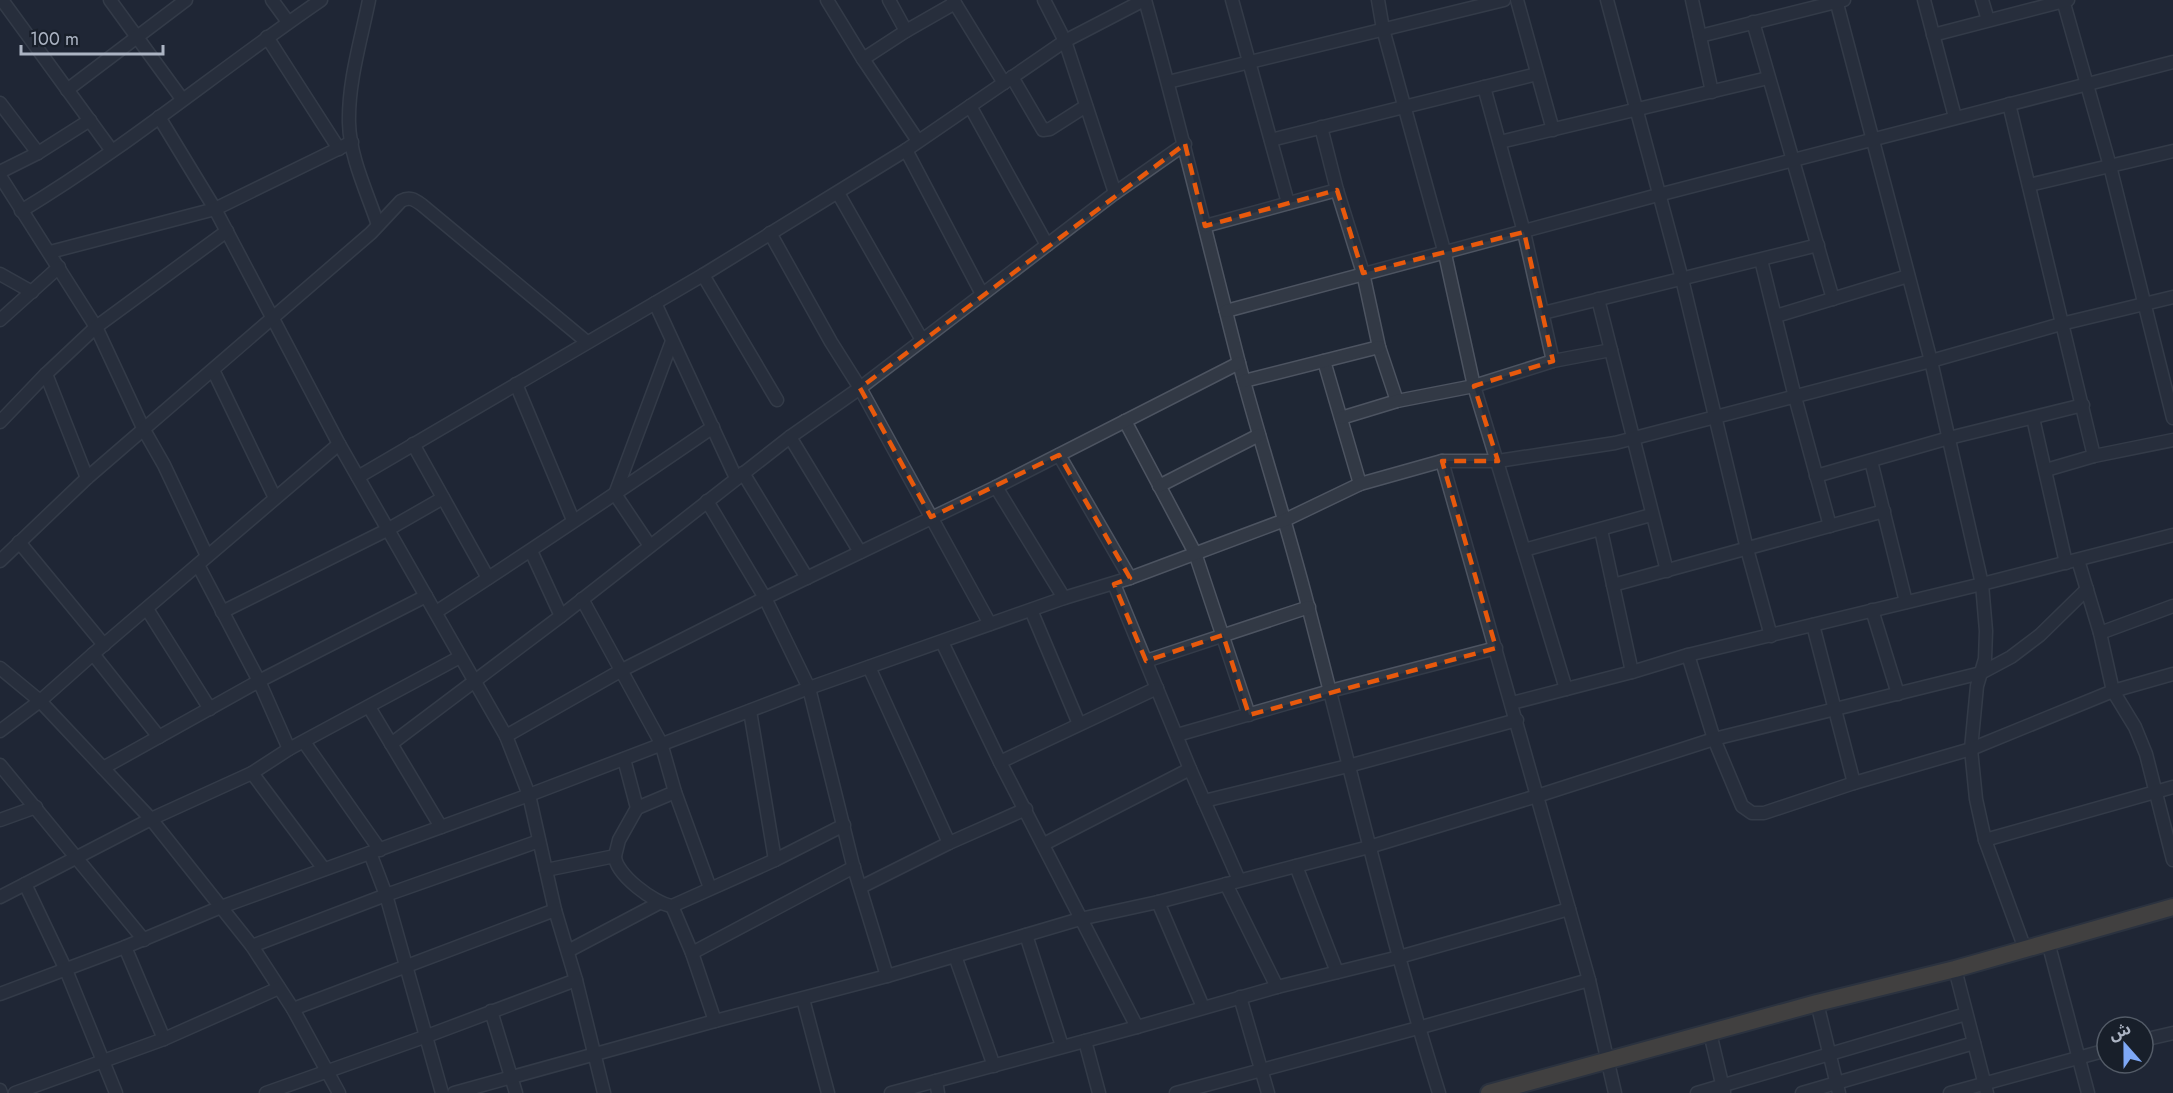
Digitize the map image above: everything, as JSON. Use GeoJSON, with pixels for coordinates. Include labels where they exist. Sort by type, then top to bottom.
{"type":"FeatureCollection","features":[{"type":"Feature","properties":{"kind":"highway"},"geometry":{"type":"LineString","coordinates":[[1494,1092],[1817,1003],[1955,969],[2173,907]]}},
{"type":"Feature","properties":{"kind":"street"},"geometry":{"type":"LineString","coordinates":[[2,0],[112,151]]}},
{"type":"Feature","properties":{"kind":"street"},"geometry":{"type":"LineString","coordinates":[[110,0],[182,99]]}},
{"type":"Feature","properties":{"kind":"street"},"geometry":{"type":"LineString","coordinates":[[67,90],[186,0]]}},
{"type":"Feature","properties":{"kind":"street"},"geometry":{"type":"LineString","coordinates":[[272,0],[288,22]]}},
{"type":"Feature","properties":{"kind":"street"},"geometry":{"type":"LineString","coordinates":[[21,211],[112,151],[321,0]]}},
{"type":"Feature","properties":{"kind":"street"},"geometry":{"type":"LineString","coordinates":[[369,0],[350,92],[349,125],[352,142],[378,225]]}},
{"type":"Feature","properties":{"kind":"street"},"geometry":{"type":"LineString","coordinates":[[827,0],[918,141]]}},
{"type":"Feature","properties":{"kind":"street"},"geometry":{"type":"LineString","coordinates":[[889,0],[906,31]]}},
{"type":"Feature","properties":{"kind":"street"},"geometry":{"type":"LineString","coordinates":[[1044,0],[1065,41],[1115,193]]}},
{"type":"Feature","properties":{"kind":"street"},"geometry":{"type":"LineString","coordinates":[[358,477],[703,275],[838,193],[906,150],[1065,41],[1145,0],[1185,144],[1239,363],[1309,607],[1369,847],[1438,1093]]}},
{"type":"Feature","properties":{"kind":"street"},"geometry":{"type":"LineString","coordinates":[[1232,0],[1288,203]]}},
{"type":"Feature","properties":{"kind":"street"},"geometry":{"type":"LineString","coordinates":[[1378,0],[1383,29],[1445,254],[1474,386],[1566,689]]}},
{"type":"Feature","properties":{"kind":"street"},"geometry":{"type":"LineString","coordinates":[[1168,82],[1504,0]]}},
{"type":"Feature","properties":{"kind":"street"},"geometry":{"type":"LineString","coordinates":[[1517,0],[1553,130]]}},
{"type":"Feature","properties":{"kind":"street"},"geometry":{"type":"LineString","coordinates":[[1607,0],[1682,279],[1747,549],[1771,636]]}},
{"type":"Feature","properties":{"kind":"street"},"geometry":{"type":"LineString","coordinates":[[1692,0],[1712,92]]}},
{"type":"Feature","properties":{"kind":"street"},"geometry":{"type":"LineString","coordinates":[[1924,0],[1955,117]]}},
{"type":"Feature","properties":{"kind":"street"},"geometry":{"type":"LineString","coordinates":[[1982,0],[1988,20]]}},
{"type":"Feature","properties":{"kind":"street"},"geometry":{"type":"LineString","coordinates":[[1933,35],[2065,0],[2110,166],[2173,418]]}},
{"type":"Feature","properties":{"kind":"street"},"geometry":{"type":"LineString","coordinates":[[863,59],[954,1],[1043,129],[1050,129],[1086,106]]}},
{"type":"Feature","properties":{"kind":"street"},"geometry":{"type":"LineString","coordinates":[[1700,36],[1839,1],[1872,139],[1931,361],[1982,584],[1986,631],[1985,659],[1977,686],[1971,749],[1976,799],[1984,840],[2025,949]]}},
{"type":"Feature","properties":{"kind":"street"},"geometry":{"type":"LineString","coordinates":[[1754,22],[1768,78],[1833,299]]}},
{"type":"Feature","properties":{"kind":"street"},"geometry":{"type":"LineString","coordinates":[[267,37],[339,149]]}},
{"type":"Feature","properties":{"kind":"street"},"geometry":{"type":"LineString","coordinates":[[1226,311],[1658,195],[2173,62]]}},
{"type":"Feature","properties":{"kind":"street"},"geometry":{"type":"LineString","coordinates":[[1271,140],[1404,105],[1537,74]]}},
{"type":"Feature","properties":{"kind":"street"},"geometry":{"type":"LineString","coordinates":[[1500,142],[1768,78]]}},
{"type":"Feature","properties":{"kind":"street"},"geometry":{"type":"LineString","coordinates":[[1484,87],[1524,232],[1553,361]]}},
{"type":"Feature","properties":{"kind":"street"},"geometry":{"type":"LineString","coordinates":[[0,103],[38,153]]}},
{"type":"Feature","properties":{"kind":"street"},"geometry":{"type":"LineString","coordinates":[[2009,104],[2094,456]]}},
{"type":"Feature","properties":{"kind":"street"},"geometry":{"type":"LineString","coordinates":[[970,106],[1047,245]]}},
{"type":"Feature","properties":{"kind":"street"},"geometry":{"type":"LineString","coordinates":[[159,117],[215,209],[339,444],[506,736],[529,795],[555,910],[568,951],[604,1093]]}},
{"type":"Feature","properties":{"kind":"street"},"geometry":{"type":"LineString","coordinates":[[90,120],[0,174],[21,211],[50,252],[96,327],[207,556]]}},
{"type":"Feature","properties":{"kind":"street"},"geometry":{"type":"LineString","coordinates":[[1321,127],[1337,190],[1363,273],[1379,347],[1397,401]]}},
{"type":"Feature","properties":{"kind":"street"},"geometry":{"type":"LineString","coordinates":[[50,252],[215,209],[352,142]]}},
{"type":"Feature","properties":{"kind":"street"},"geometry":{"type":"LineString","coordinates":[[391,744],[561,616],[790,437],[860,388],[1115,193],[1185,144]]}},
{"type":"Feature","properties":{"kind":"street"},"geometry":{"type":"LineString","coordinates":[[906,150],[982,294]]}},
{"type":"Feature","properties":{"kind":"street"},"geometry":{"type":"LineString","coordinates":[[2029,185],[2173,151]]}},
{"type":"Feature","properties":{"kind":"street"},"geometry":{"type":"LineString","coordinates":[[1205,226],[1337,190]]}},
{"type":"Feature","properties":{"kind":"street"},"geometry":{"type":"LineString","coordinates":[[838,193],[922,340]]}},
{"type":"Feature","properties":{"kind":"street"},"geometry":{"type":"LineString","coordinates":[[0,561],[87,478],[273,318],[378,225],[401,201],[412,198],[587,342]]}},
{"type":"Feature","properties":{"kind":"street"},"geometry":{"type":"LineString","coordinates":[[0,422],[96,327],[226,231]]}},
{"type":"Feature","properties":{"kind":"street"},"geometry":{"type":"LineString","coordinates":[[770,233],[831,342],[860,388],[990,624]]}},
{"type":"Feature","properties":{"kind":"street"},"geometry":{"type":"LineString","coordinates":[[1544,313],[1818,245]]}},
{"type":"Feature","properties":{"kind":"street"},"geometry":{"type":"LineString","coordinates":[[1761,260],[1830,526]]}},
{"type":"Feature","properties":{"kind":"street"},"geometry":{"type":"LineString","coordinates":[[0,320],[59,267]]}},
{"type":"Feature","properties":{"kind":"street"},"geometry":{"type":"LineString","coordinates":[[0,274],[32,292]]}},
{"type":"Feature","properties":{"kind":"street"},"geometry":{"type":"LineString","coordinates":[[703,275],[777,400]]}},
{"type":"Feature","properties":{"kind":"street"},"geometry":{"type":"LineString","coordinates":[[1776,316],[1908,276]]}},
{"type":"Feature","properties":{"kind":"street"},"geometry":{"type":"LineString","coordinates":[[0,993],[144,940],[221,907],[441,828],[809,688],[1064,598],[1114,584],[1285,520],[1360,484],[1442,461],[1498,461],[1615,443],[1931,361],[2061,324],[2173,297]]}},
{"type":"Feature","properties":{"kind":"street"},"geometry":{"type":"LineString","coordinates":[[1598,300],[1635,438],[1651,515],[1666,571]]}},
{"type":"Feature","properties":{"kind":"street"},"geometry":{"type":"LineString","coordinates":[[655,303],[713,427],[740,476],[807,578]]}},
{"type":"Feature","properties":{"kind":"street"},"geometry":{"type":"LineString","coordinates":[[615,494],[672,341]]}},
{"type":"Feature","properties":{"kind":"street"},"geometry":{"type":"LineString","coordinates":[[1244,381],[1379,347]]}},
{"type":"Feature","properties":{"kind":"street"},"geometry":{"type":"LineString","coordinates":[[1341,418],[1397,401],[1474,386],[1553,361],[1611,350]]}},
{"type":"Feature","properties":{"kind":"street"},"geometry":{"type":"LineString","coordinates":[[1324,361],[1360,484]]}},
{"type":"Feature","properties":{"kind":"street"},"geometry":{"type":"LineString","coordinates":[[506,736],[622,670],[931,516],[996,487],[1239,363]]}},
{"type":"Feature","properties":{"kind":"street"},"geometry":{"type":"LineString","coordinates":[[213,370],[275,498]]}},
{"type":"Feature","properties":{"kind":"street"},"geometry":{"type":"LineString","coordinates":[[46,374],[87,478]]}},
{"type":"Feature","properties":{"kind":"street"},"geometry":{"type":"LineString","coordinates":[[516,384],[573,520]]}},
{"type":"Feature","properties":{"kind":"street"},"geometry":{"type":"LineString","coordinates":[[1816,476],[1949,438],[2083,405]]}},
{"type":"Feature","properties":{"kind":"street"},"geometry":{"type":"LineString","coordinates":[[2033,418],[2072,562],[2087,589],[2113,691],[2139,736],[2146,754],[2173,860]]}},
{"type":"Feature","properties":{"kind":"street"},"geometry":{"type":"LineString","coordinates":[[1125,421],[1195,553],[1249,715]]}},
{"type":"Feature","properties":{"kind":"street"},"geometry":{"type":"LineString","coordinates":[[436,612],[531,551],[573,520],[713,427]]}},
{"type":"Feature","properties":{"kind":"street"},"geometry":{"type":"LineString","coordinates":[[1159,486],[1259,435]]}},
{"type":"Feature","properties":{"kind":"street"},"geometry":{"type":"LineString","coordinates":[[790,437],[860,552]]}},
{"type":"Feature","properties":{"kind":"street"},"geometry":{"type":"LineString","coordinates":[[2046,470],[2094,456],[2173,440]]}},
{"type":"Feature","properties":{"kind":"street"},"geometry":{"type":"LineString","coordinates":[[0,731],[40,701],[339,444]]}},
{"type":"Feature","properties":{"kind":"street"},"geometry":{"type":"LineString","coordinates":[[414,444],[488,578]]}},
{"type":"Feature","properties":{"kind":"street"},"geometry":{"type":"LineString","coordinates":[[1059,455],[1130,578]]}},
{"type":"Feature","properties":{"kind":"street"},"geometry":{"type":"LineString","coordinates":[[1442,461],[1569,909],[1615,1093]]}},
{"type":"Feature","properties":{"kind":"street"},"geometry":{"type":"LineString","coordinates":[[1871,461],[1906,602]]}},
{"type":"Feature","properties":{"kind":"street"},"geometry":{"type":"LineString","coordinates":[[996,487],[1064,598]]}},
{"type":"Feature","properties":{"kind":"street"},"geometry":{"type":"LineString","coordinates":[[615,494],[650,546]]}},
{"type":"Feature","properties":{"kind":"street"},"geometry":{"type":"LineString","coordinates":[[222,612],[387,530],[443,498]]}},
{"type":"Feature","properties":{"kind":"street"},"geometry":{"type":"LineString","coordinates":[[707,501],[765,598],[809,688],[854,867],[887,976]]}},
{"type":"Feature","properties":{"kind":"street"},"geometry":{"type":"LineString","coordinates":[[1613,585],[1884,511]]}},
{"type":"Feature","properties":{"kind":"street"},"geometry":{"type":"LineString","coordinates":[[1524,550],[1651,515]]}},
{"type":"Feature","properties":{"kind":"street"},"geometry":{"type":"LineString","coordinates":[[1600,530],[1632,672]]}},
{"type":"Feature","properties":{"kind":"street"},"geometry":{"type":"LineString","coordinates":[[1512,703],[1688,655],[2072,562],[2173,535]]}},
{"type":"Feature","properties":{"kind":"street"},"geometry":{"type":"LineString","coordinates":[[19,542],[104,645]]}},
{"type":"Feature","properties":{"kind":"street"},"geometry":{"type":"LineString","coordinates":[[531,551],[561,616]]}},
{"type":"Feature","properties":{"kind":"street"},"geometry":{"type":"LineString","coordinates":[[198,565],[259,681],[289,749]]}},
{"type":"Feature","properties":{"kind":"street"},"geometry":{"type":"LineString","coordinates":[[1114,584],[1190,769],[1239,880]]}},
{"type":"Feature","properties":{"kind":"street"},"geometry":{"type":"LineString","coordinates":[[454,1093],[887,976],[1080,919],[1158,902],[1369,847],[1714,739],[1981,673],[2011,657],[2040,635],[2087,589]]}},
{"type":"Feature","properties":{"kind":"street"},"geometry":{"type":"LineString","coordinates":[[103,768],[259,681],[426,596]]}},
{"type":"Feature","properties":{"kind":"street"},"geometry":{"type":"LineString","coordinates":[[582,599],[661,743],[675,792],[710,888]]}},
{"type":"Feature","properties":{"kind":"street"},"geometry":{"type":"LineString","coordinates":[[2100,633],[2173,606]]}},
{"type":"Feature","properties":{"kind":"street"},"geometry":{"type":"LineString","coordinates":[[1146,661],[1309,607]]}},
{"type":"Feature","properties":{"kind":"street"},"geometry":{"type":"LineString","coordinates":[[147,609],[210,709]]}},
{"type":"Feature","properties":{"kind":"street"},"geometry":{"type":"LineString","coordinates":[[1031,610],[1079,724]]}},
{"type":"Feature","properties":{"kind":"street"},"geometry":{"type":"LineString","coordinates":[[1872,610],[1898,694]]}},
{"type":"Feature","properties":{"kind":"street"},"geometry":{"type":"LineString","coordinates":[[1813,626],[1854,783]]}},
{"type":"Feature","properties":{"kind":"street"},"geometry":{"type":"LineString","coordinates":[[942,642],[1000,762],[1137,1027]]}},
{"type":"Feature","properties":{"kind":"street"},"geometry":{"type":"LineString","coordinates":[[1177,735],[1330,691],[1496,648]]}},
{"type":"Feature","properties":{"kind":"street"},"geometry":{"type":"LineString","coordinates":[[93,654],[159,737]]}},
{"type":"Feature","properties":{"kind":"street"},"geometry":{"type":"LineString","coordinates":[[1688,655],[1714,739],[1742,806],[1752,813],[1764,813],[1854,783],[1971,749],[2113,691],[2173,674]]}},
{"type":"Feature","properties":{"kind":"street"},"geometry":{"type":"LineString","coordinates":[[0,897],[152,819],[252,773],[289,749],[460,657]]}},
{"type":"Feature","properties":{"kind":"street"},"geometry":{"type":"LineString","coordinates":[[869,667],[949,843]]}},
{"type":"Feature","properties":{"kind":"street"},"geometry":{"type":"LineString","coordinates":[[0,668],[40,701],[152,819],[252,946],[293,1008],[339,1093]]}},
{"type":"Feature","properties":{"kind":"street"},"geometry":{"type":"LineString","coordinates":[[1000,762],[1157,688]]}},
{"type":"Feature","properties":{"kind":"street"},"geometry":{"type":"LineString","coordinates":[[369,707],[441,828]]}},
{"type":"Feature","properties":{"kind":"street"},"geometry":{"type":"LineString","coordinates":[[750,711],[775,860]]}},
{"type":"Feature","properties":{"kind":"street"},"geometry":{"type":"LineString","coordinates":[[1204,801],[1348,766],[1516,720]]}},
{"type":"Feature","properties":{"kind":"street"},"geometry":{"type":"LineString","coordinates":[[304,742],[375,851],[442,1093]]}},
{"type":"Feature","properties":{"kind":"street"},"geometry":{"type":"LineString","coordinates":[[624,759],[637,808]]}},
{"type":"Feature","properties":{"kind":"street"},"geometry":{"type":"LineString","coordinates":[[0,765],[144,940]]}},
{"type":"Feature","properties":{"kind":"street"},"geometry":{"type":"LineString","coordinates":[[1044,844],[1190,769]]}},
{"type":"Feature","properties":{"kind":"street"},"geometry":{"type":"LineString","coordinates":[[252,773],[324,869]]}},
{"type":"Feature","properties":{"kind":"street"},"geometry":{"type":"LineString","coordinates":[[1984,840],[2173,787]]}},
{"type":"Feature","properties":{"kind":"street"},"geometry":{"type":"LineString","coordinates":[[675,792],[637,808],[619,840],[615,856],[619,870],[659,903],[672,906],[775,860],[844,825]]}},
{"type":"Feature","properties":{"kind":"street"},"geometry":{"type":"LineString","coordinates":[[0,820],[36,807]]}},
{"type":"Feature","properties":{"kind":"street"},"geometry":{"type":"LineString","coordinates":[[861,887],[949,843],[1026,809]]}},
{"type":"Feature","properties":{"kind":"street"},"geometry":{"type":"LineString","coordinates":[[252,946],[386,895],[539,841]]}},
{"type":"Feature","properties":{"kind":"street"},"geometry":{"type":"LineString","coordinates":[[546,870],[615,856]]}},
{"type":"Feature","properties":{"kind":"street"},"geometry":{"type":"LineString","coordinates":[[1296,866],[1337,972]]}},
{"type":"Feature","properties":{"kind":"street"},"geometry":{"type":"LineString","coordinates":[[692,953],[854,867]]}},
{"type":"Feature","properties":{"kind":"street"},"geometry":{"type":"LineString","coordinates":[[25,884],[66,970],[116,1093]]}},
{"type":"Feature","properties":{"kind":"street"},"geometry":{"type":"LineString","coordinates":[[1226,884],[1277,987]]}},
{"type":"Feature","properties":{"kind":"street"},"geometry":{"type":"LineString","coordinates":[[1158,902],[1203,1007]]}},
{"type":"Feature","properties":{"kind":"street"},"geometry":{"type":"LineString","coordinates":[[568,951],[659,903]]}},
{"type":"Feature","properties":{"kind":"street"},"geometry":{"type":"LineString","coordinates":[[672,906],[692,953],[715,1021]]}},
{"type":"Feature","properties":{"kind":"street"},"geometry":{"type":"LineString","coordinates":[[891,1093],[937,1087],[994,1066],[1062,1046],[1277,987],[1399,957],[1569,909]]}},
{"type":"Feature","properties":{"kind":"street"},"geometry":{"type":"LineString","coordinates":[[293,1008],[555,910]]}},
{"type":"Feature","properties":{"kind":"street"},"geometry":{"type":"LineString","coordinates":[[1026,935],[1062,1046]]}},
{"type":"Feature","properties":{"kind":"street"},"geometry":{"type":"LineString","coordinates":[[2048,942],[2088,1093]]}},
{"type":"Feature","properties":{"kind":"street"},"geometry":{"type":"LineString","coordinates":[[125,947],[164,1039]]}},
{"type":"Feature","properties":{"kind":"street"},"geometry":{"type":"LineString","coordinates":[[955,956],[994,1066]]}},
{"type":"Feature","properties":{"kind":"street"},"geometry":{"type":"LineString","coordinates":[[1955,969],[1985,1088]]}},
{"type":"Feature","properties":{"kind":"street"},"geometry":{"type":"LineString","coordinates":[[1176,1093],[1588,980]]}},
{"type":"Feature","properties":{"kind":"street"},"geometry":{"type":"LineString","coordinates":[[266,1093],[576,981]]}},
{"type":"Feature","properties":{"kind":"street"},"geometry":{"type":"LineString","coordinates":[[15,1093],[164,1039],[279,988]]}},
{"type":"Feature","properties":{"kind":"street"},"geometry":{"type":"LineString","coordinates":[[1240,997],[1268,1093]]}},
{"type":"Feature","properties":{"kind":"street"},"geometry":{"type":"LineString","coordinates":[[803,999],[828,1093]]}},
{"type":"Feature","properties":{"kind":"street"},"geometry":{"type":"LineString","coordinates":[[1817,1003],[1838,1088]]}},
{"type":"Feature","properties":{"kind":"street"},"geometry":{"type":"LineString","coordinates":[[491,1011],[516,1093]]}},
{"type":"Feature","properties":{"kind":"street"},"geometry":{"type":"LineString","coordinates":[[1697,1093],[1723,1089],[1966,1014]]}},
{"type":"Feature","properties":{"kind":"street"},"geometry":{"type":"LineString","coordinates":[[1710,1033],[1723,1089]]}},
{"type":"Feature","properties":{"kind":"street"},"geometry":{"type":"LineString","coordinates":[[2155,1037],[2173,1033]]}},
{"type":"Feature","properties":{"kind":"street"},"geometry":{"type":"LineString","coordinates":[[1084,1041],[1099,1093]]}},
{"type":"Feature","properties":{"kind":"street"},"geometry":{"type":"LineString","coordinates":[[1802,1093],[1838,1088],[1974,1043]]}},
{"type":"Feature","properties":{"kind":"street"},"geometry":{"type":"LineString","coordinates":[[1950,1093],[1985,1088],[2095,1053]]}},
{"type":"Feature","properties":{"kind":"highlighted area"},"geometry":{"type":"Polygon","coordinates":[[[1185,144],[1205,226],[1337,190],[1363,273],[1524,232],[1553,361],[1474,386],[1498,461],[1442,461],[1496,648],[1249,715],[1223,635],[1146,661],[1114,584],[1130,578],[1059,455],[931,517],[860,388],[1185,144]]]}}]}
